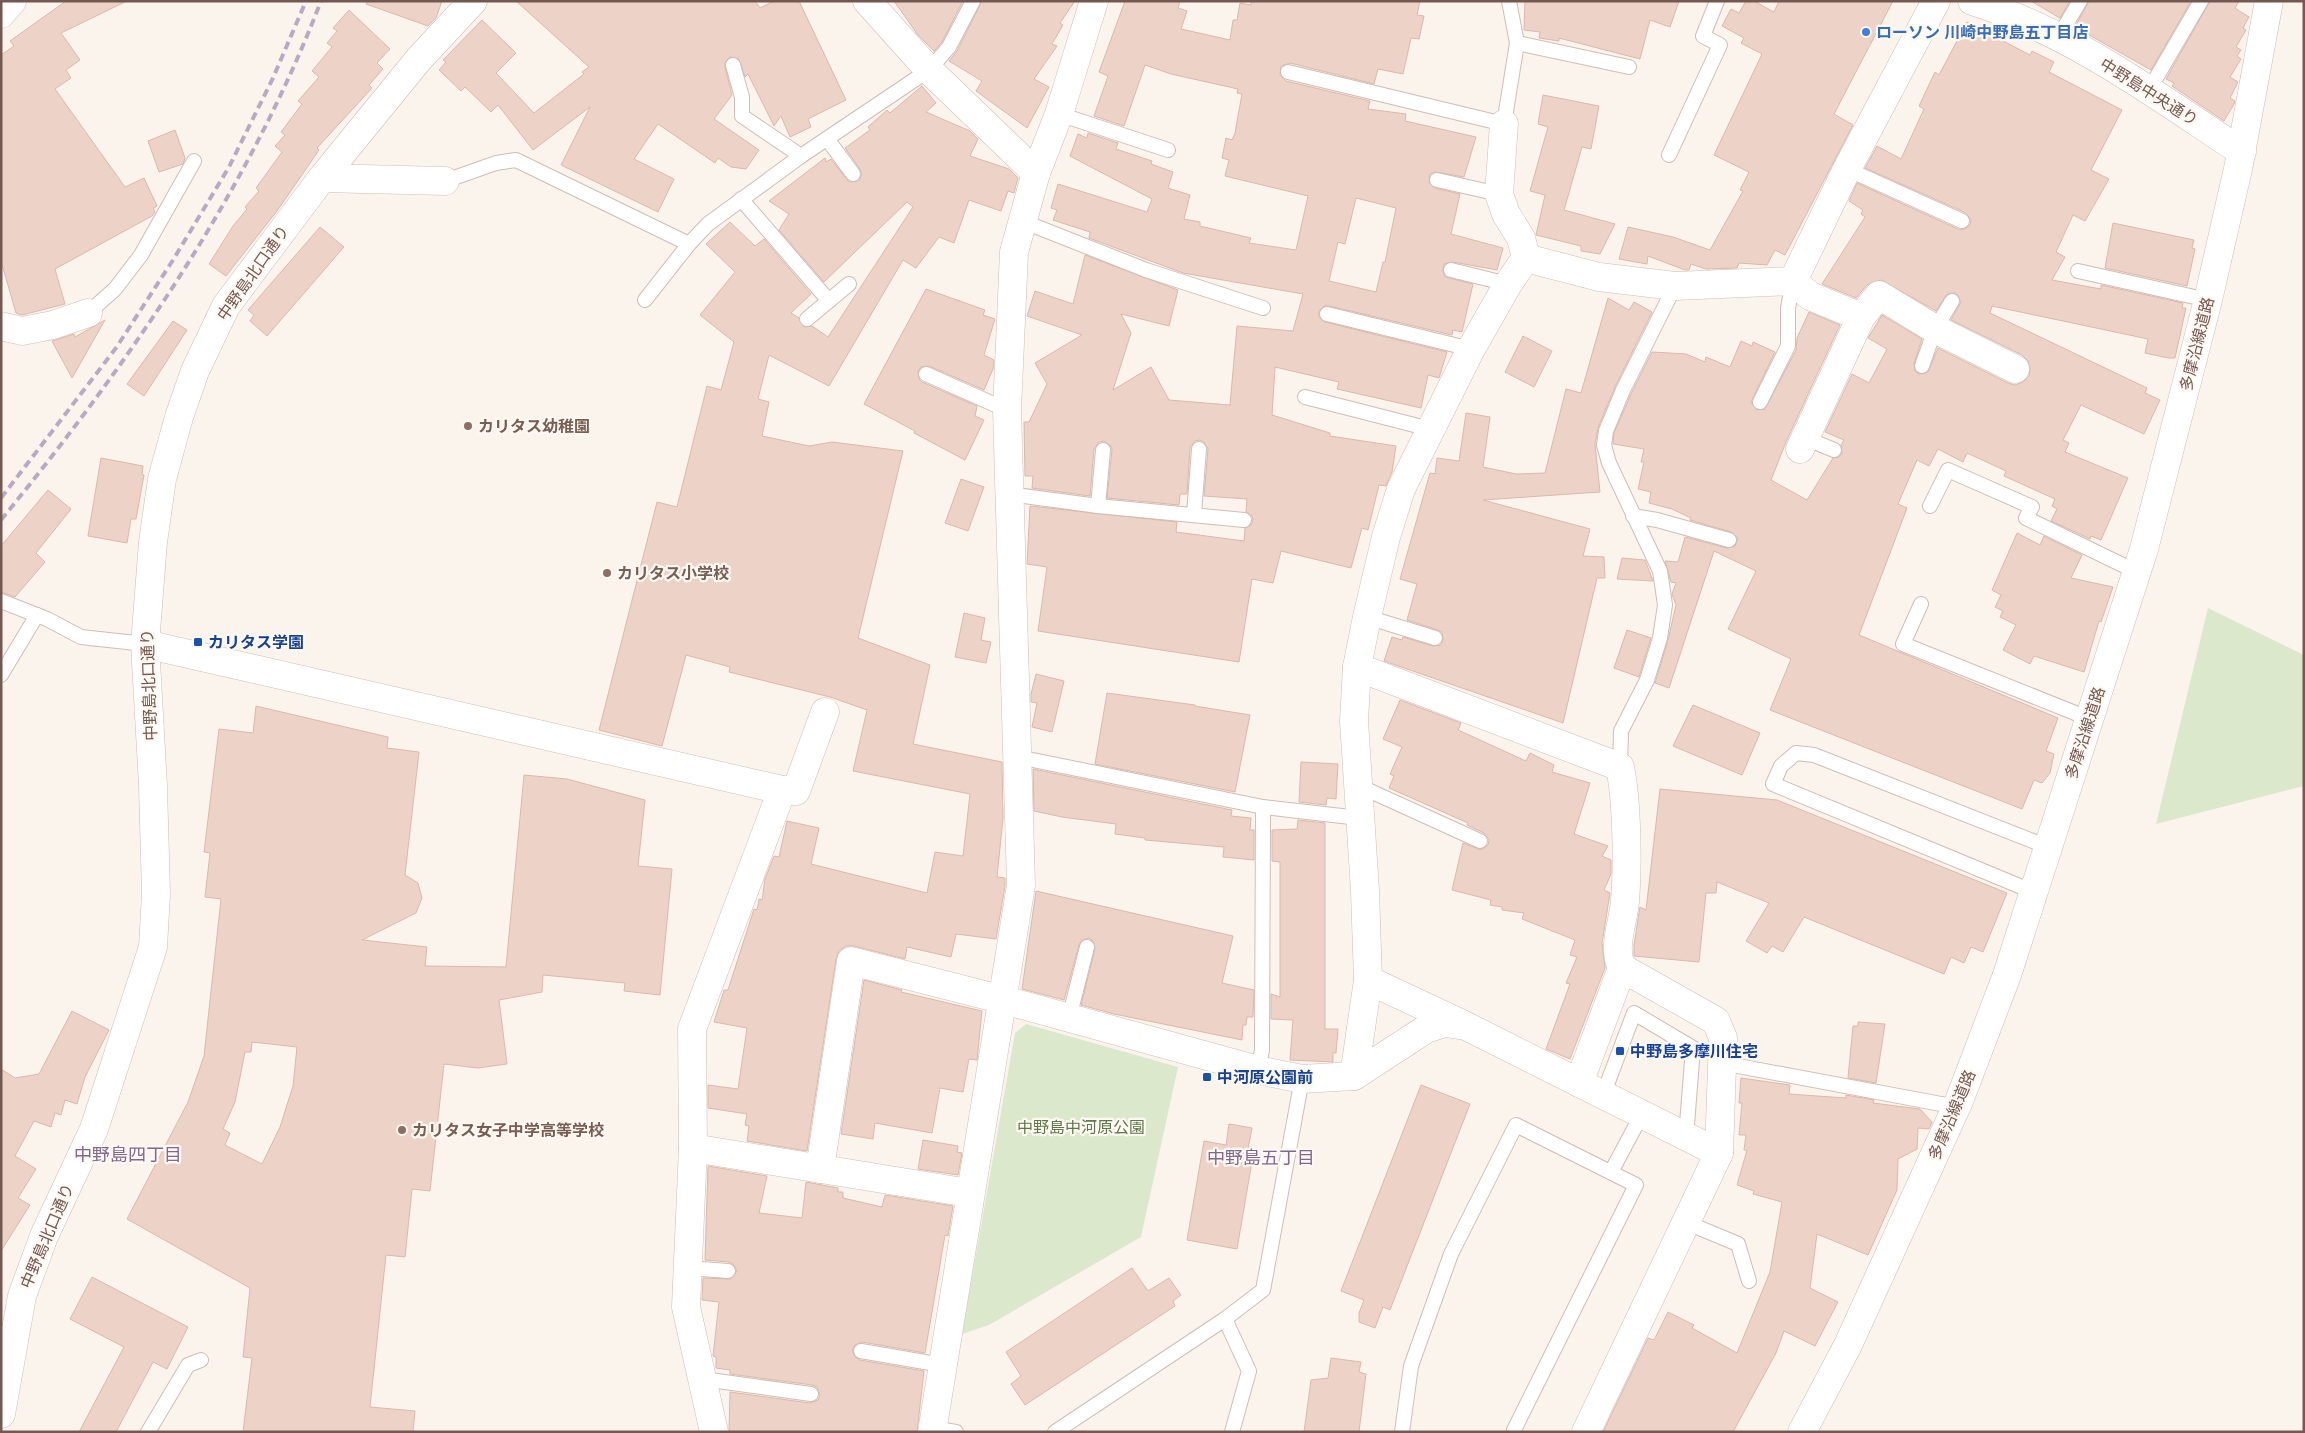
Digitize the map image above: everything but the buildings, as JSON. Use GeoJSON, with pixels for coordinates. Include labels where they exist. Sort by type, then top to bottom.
{"type":"FeatureCollection","features":[{"type":"Feature","properties":{"kind":"street"},"geometry":{"type":"LineString","coordinates":[[1,14],[12,1]]}},
{"type":"Feature","properties":{"kind":"street","name":"中野島北口通り"},"geometry":{"type":"LineString","coordinates":[[1,1414],[22,1296],[44,1236],[94,1128],[153,947],[156,894],[153,786],[145,644],[153,542],[162,478],[195,371],[226,306],[322,178],[419,59],[473,1]]}},
{"type":"Feature","properties":{"kind":"street"},"geometry":{"type":"LineString","coordinates":[[867,1],[929,70],[1036,172]]}},
{"type":"Feature","properties":{"kind":"street"},"geometry":{"type":"LineString","coordinates":[[940,1431],[942,1365],[969,1193],[1004,1000],[1021,885],[1007,410],[1014,252],[1036,172],[1059,114],[1094,1]]}},
{"type":"Feature","properties":{"kind":"street"},"geometry":{"type":"LineString","coordinates":[[1793,281],[1847,169],[1936,1]]}},
{"type":"Feature","properties":{"kind":"street","name":"中野島中央通り"},"geometry":{"type":"LineString","coordinates":[[1972,1],[2059,36],[2149,90],[2242,152]]}},
{"type":"Feature","properties":{"kind":"street","name":"多摩沿線道路"},"geometry":{"type":"LineString","coordinates":[[1802,1432],[1848,1345],[1957,1107],[2007,975],[2137,572],[2208,300],[2242,152],[2269,1]]}},
{"type":"Feature","properties":{"kind":"street"},"geometry":{"type":"LineString","coordinates":[[1354,1076],[1368,980],[1365,891],[1354,720],[1357,667],[1386,537],[1401,489],[1470,349],[1508,284],[1526,258],[1521,238],[1506,214],[1499,194],[1504,124]]}},
{"type":"Feature","properties":{"kind":"street"},"geometry":{"type":"LineString","coordinates":[[322,178],[445,181]]}},
{"type":"Feature","properties":{"kind":"street"},"geometry":{"type":"LineString","coordinates":[[1526,258],[1599,277],[1675,286],[1793,281],[1810,296],[1861,318]]}},
{"type":"Feature","properties":{"kind":"street"},"geometry":{"type":"LineString","coordinates":[[1803,444],[1861,318],[1878,295],[1935,329],[2015,369]]}},
{"type":"Feature","properties":{"kind":"street"},"geometry":{"type":"LineString","coordinates":[[1,326],[22,331],[54,325],[88,313]]}},
{"type":"Feature","properties":{"kind":"street"},"geometry":{"type":"LineString","coordinates":[[145,644],[782,790],[796,791],[825,712]]}},
{"type":"Feature","properties":{"kind":"street"},"geometry":{"type":"LineString","coordinates":[[1357,667],[1620,767],[1626,858],[1625,901],[1616,956],[1622,968],[1716,1022],[1723,1038],[1719,1153],[1586,1432]]}},
{"type":"Feature","properties":{"kind":"street"},"geometry":{"type":"LineString","coordinates":[[714,1432],[686,1307],[693,1148],[692,1029],[782,790]]}},
{"type":"Feature","properties":{"kind":"street"},"geometry":{"type":"LineString","coordinates":[[820,1170],[851,961],[1004,1000],[1258,1070],[1302,1080],[1354,1076],[1426,1029],[1445,1023],[1466,1026]]}},
{"type":"Feature","properties":{"kind":"street"},"geometry":{"type":"LineString","coordinates":[[1591,1089],[1622,968]]}},
{"type":"Feature","properties":{"kind":"street"},"geometry":{"type":"LineString","coordinates":[[1368,980],[1466,1026],[1719,1153]]}},
{"type":"Feature","properties":{"kind":"street"},"geometry":{"type":"LineString","coordinates":[[693,1148],[969,1193]]}},
{"type":"Feature","properties":{"kind":"lane"},"geometry":{"type":"LineString","coordinates":[[645,300],[689,244],[708,224],[801,156],[828,140],[929,70],[949,47],[973,1]]}},
{"type":"Feature","properties":{"kind":"lane"},"geometry":{"type":"LineString","coordinates":[[1288,72],[1504,124],[1517,43],[1509,1]]}},
{"type":"Feature","properties":{"kind":"lane"},"geometry":{"type":"LineString","coordinates":[[1669,155],[1720,45],[1703,36],[1716,1]]}},
{"type":"Feature","properties":{"kind":"lane"},"geometry":{"type":"LineString","coordinates":[[2059,36],[2080,1]]}},
{"type":"Feature","properties":{"kind":"lane"},"geometry":{"type":"LineString","coordinates":[[2149,90],[2201,1]]}},
{"type":"Feature","properties":{"kind":"lane"},"geometry":{"type":"LineString","coordinates":[[1517,43],[1629,67]]}},
{"type":"Feature","properties":{"kind":"lane"},"geometry":{"type":"LineString","coordinates":[[733,65],[742,97],[742,116],[801,156]]}},
{"type":"Feature","properties":{"kind":"lane"},"geometry":{"type":"LineString","coordinates":[[1059,114],[1168,150]]}},
{"type":"Feature","properties":{"kind":"lane"},"geometry":{"type":"LineString","coordinates":[[828,140],[853,174]]}},
{"type":"Feature","properties":{"kind":"lane"},"geometry":{"type":"LineString","coordinates":[[445,181],[496,163],[516,160],[689,244]]}},
{"type":"Feature","properties":{"kind":"lane"},"geometry":{"type":"LineString","coordinates":[[88,313],[115,289],[140,256],[194,161]]}},
{"type":"Feature","properties":{"kind":"lane"},"geometry":{"type":"LineString","coordinates":[[1847,169],[1962,221]]}},
{"type":"Feature","properties":{"kind":"lane"},"geometry":{"type":"LineString","coordinates":[[1437,180],[1499,194]]}},
{"type":"Feature","properties":{"kind":"lane"},"geometry":{"type":"LineString","coordinates":[[741,199],[829,301]]}},
{"type":"Feature","properties":{"kind":"lane"},"geometry":{"type":"LineString","coordinates":[[1022,221],[1146,270],[1264,308]]}},
{"type":"Feature","properties":{"kind":"lane"},"geometry":{"type":"LineString","coordinates":[[1451,270],[1508,284]]}},
{"type":"Feature","properties":{"kind":"lane"},"geometry":{"type":"LineString","coordinates":[[2078,271],[2208,300]]}},
{"type":"Feature","properties":{"kind":"lane"},"geometry":{"type":"LineString","coordinates":[[1760,402],[1788,346],[1788,308],[1793,281]]}},
{"type":"Feature","properties":{"kind":"lane"},"geometry":{"type":"LineString","coordinates":[[806,319],[849,284]]}},
{"type":"Feature","properties":{"kind":"lane"},"geometry":{"type":"LineString","coordinates":[[1620,767],[1621,731],[1647,680],[1660,638],[1665,605],[1660,571],[1609,463],[1604,445],[1606,431],[1623,390],[1675,286]]}},
{"type":"Feature","properties":{"kind":"lane"},"geometry":{"type":"LineString","coordinates":[[1922,366],[1935,329],[1952,301]]}},
{"type":"Feature","properties":{"kind":"lane"},"geometry":{"type":"LineString","coordinates":[[1327,314],[1470,349]]}},
{"type":"Feature","properties":{"kind":"lane"},"geometry":{"type":"LineString","coordinates":[[926,374],[1007,410]]}},
{"type":"Feature","properties":{"kind":"lane"},"geometry":{"type":"LineString","coordinates":[[1305,397],[1430,429]]}},
{"type":"Feature","properties":{"kind":"lane"},"geometry":{"type":"LineString","coordinates":[[1803,444],[1834,450]]}},
{"type":"Feature","properties":{"kind":"lane"},"geometry":{"type":"LineString","coordinates":[[1194,514],[1199,449]]}},
{"type":"Feature","properties":{"kind":"lane"},"geometry":{"type":"LineString","coordinates":[[1098,506],[1103,450]]}},
{"type":"Feature","properties":{"kind":"lane"},"geometry":{"type":"LineString","coordinates":[[1930,506],[1948,470],[2032,507],[2026,518],[2137,572]]}},
{"type":"Feature","properties":{"kind":"lane"},"geometry":{"type":"LineString","coordinates":[[1009,494],[1098,506],[1244,520]]}},
{"type":"Feature","properties":{"kind":"lane"},"geometry":{"type":"LineString","coordinates":[[1633,516],[1657,520],[1728,540]]}},
{"type":"Feature","properties":{"kind":"lane"},"geometry":{"type":"LineString","coordinates":[[1,601],[38,615],[81,637],[145,644]]}},
{"type":"Feature","properties":{"kind":"lane"},"geometry":{"type":"LineString","coordinates":[[1921,604],[1903,644],[2090,719]]}},
{"type":"Feature","properties":{"kind":"lane"},"geometry":{"type":"LineString","coordinates":[[1,674],[38,615]]}},
{"type":"Feature","properties":{"kind":"lane"},"geometry":{"type":"LineString","coordinates":[[1367,617],[1435,638]]}},
{"type":"Feature","properties":{"kind":"lane"},"geometry":{"type":"LineString","coordinates":[[2034,892],[1773,784],[1781,766],[1796,752],[1814,754],[2048,847]]}},
{"type":"Feature","properties":{"kind":"lane"},"geometry":{"type":"LineString","coordinates":[[1018,758],[1263,808],[1359,818]]}},
{"type":"Feature","properties":{"kind":"lane"},"geometry":{"type":"LineString","coordinates":[[1357,785],[1480,841]]}},
{"type":"Feature","properties":{"kind":"lane"},"geometry":{"type":"LineString","coordinates":[[1258,1070],[1262,1050],[1263,808]]}},
{"type":"Feature","properties":{"kind":"lane"},"geometry":{"type":"LineString","coordinates":[[1069,1018],[1087,947]]}},
{"type":"Feature","properties":{"kind":"lane"},"geometry":{"type":"LineString","coordinates":[[1591,1089],[1634,1013],[1694,1048],[1686,1137]]}},
{"type":"Feature","properties":{"kind":"lane"},"geometry":{"type":"LineString","coordinates":[[1722,1063],[1957,1107]]}},
{"type":"Feature","properties":{"kind":"lane"},"geometry":{"type":"LineString","coordinates":[[1060,1430],[1225,1319],[1263,1290],[1302,1080]]}},
{"type":"Feature","properties":{"kind":"lane"},"geometry":{"type":"LineString","coordinates":[[1611,1172],[1642,1114]]}},
{"type":"Feature","properties":{"kind":"lane"},"geometry":{"type":"LineString","coordinates":[[1402,1432],[1411,1366],[1450,1254],[1516,1125],[1636,1185],[1514,1430]]}},
{"type":"Feature","properties":{"kind":"lane"},"geometry":{"type":"LineString","coordinates":[[1685,1222],[1738,1244],[1750,1281]]}},
{"type":"Feature","properties":{"kind":"lane"},"geometry":{"type":"LineString","coordinates":[[688,1268],[728,1272]]}},
{"type":"Feature","properties":{"kind":"lane"},"geometry":{"type":"LineString","coordinates":[[1225,1319],[1249,1371],[1232,1432]]}},
{"type":"Feature","properties":{"kind":"lane"},"geometry":{"type":"LineString","coordinates":[[861,1351],[942,1365]]}},
{"type":"Feature","properties":{"kind":"lane"},"geometry":{"type":"LineString","coordinates":[[148,1432],[188,1365],[201,1360]]}},
{"type":"Feature","properties":{"kind":"lane"},"geometry":{"type":"LineString","coordinates":[[702,1378],[810,1394]]}},
{"type":"Feature","properties":{"kind":"green space"},"geometry":{"type":"Polygon","coordinates":[[[2208,608],[2304,655],[2304,786],[2156,824],[2208,608]]]}},
{"type":"Feature","properties":{"kind":"green space","name":"中野島中河原公園"},"geometry":{"type":"Polygon","coordinates":[[[1026,1024],[1178,1067],[1141,1237],[989,1325],[962,1334],[1015,1033],[1026,1024]]]}},
{"type":"Feature","properties":{"kind":"railway"},"geometry":{"type":"LineString","coordinates":[[1,498],[116,348],[173,260],[229,167],[273,78],[306,1]]}},
{"type":"Feature","properties":{"kind":"railway"},"geometry":{"type":"LineString","coordinates":[[1,520],[95,399],[182,273],[258,141],[291,72],[321,1]]}},
{"type":"Feature","properties":{"kind":"place","name":"ローソン 川崎中野島五丁目店"},"geometry":{"type":"Point","coordinates":[1866,32]}},
{"type":"Feature","properties":{"kind":"place","name":"カリタス幼稚園"},"geometry":{"type":"Point","coordinates":[468,426]}},
{"type":"Feature","properties":{"kind":"place","name":"カリタス小学校"},"geometry":{"type":"Point","coordinates":[607,573]}},
{"type":"Feature","properties":{"kind":"place","name":"カリタス学園"},"geometry":{"type":"Point","coordinates":[198,642]}},
{"type":"Feature","properties":{"kind":"place","name":"中野島多摩川住宅"},"geometry":{"type":"Point","coordinates":[1620,1051]}},
{"type":"Feature","properties":{"kind":"place","name":"中河原公園前"},"geometry":{"type":"Point","coordinates":[1207,1077]}},
{"type":"Feature","properties":{"kind":"place","name":"カリタス女子中学高等学校"},"geometry":{"type":"Point","coordinates":[402,1130]}},
{"type":"Feature","properties":{"kind":"district","name":"中野島四丁目"},"geometry":{"type":"Point","coordinates":[128,1155]}},
{"type":"Feature","properties":{"kind":"district","name":"中野島五丁目"},"geometry":{"type":"Point","coordinates":[1261,1158]}}]}
